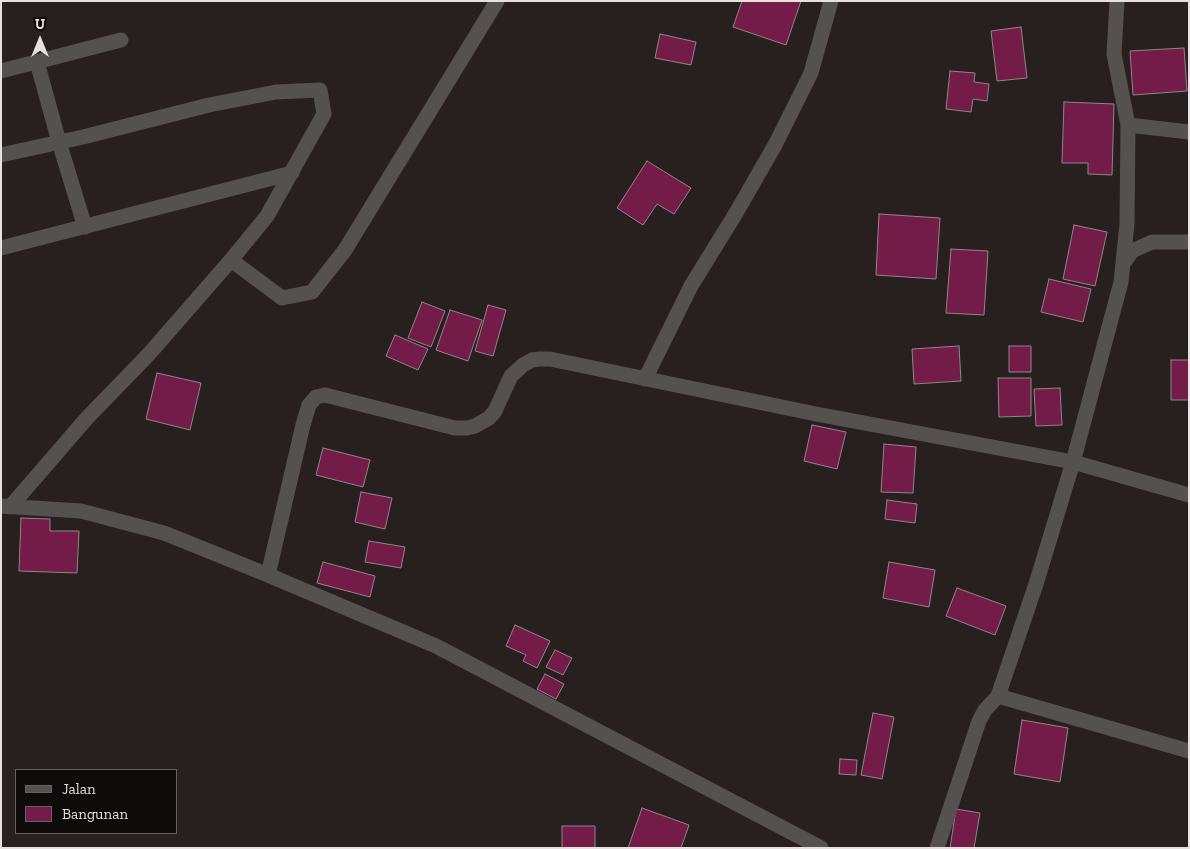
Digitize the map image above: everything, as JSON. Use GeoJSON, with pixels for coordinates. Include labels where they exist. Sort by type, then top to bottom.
{"type":"FeatureCollection","features":[{"type":"Feature","properties":{"kind":"street"},"geometry":{"type":"LineString","coordinates":[[231,260],[282,298],[312,292],[345,250],[497,1]]}},
{"type":"Feature","properties":{"kind":"street"},"geometry":{"type":"LineString","coordinates":[[644,379],[690,286],[776,145],[811,73],[831,1]]}},
{"type":"Feature","properties":{"kind":"street"},"geometry":{"type":"LineString","coordinates":[[936,848],[978,721],[998,696],[1036,584],[1073,462],[1122,282],[1127,224],[1128,125],[1114,54],[1117,1]]}},
{"type":"Feature","properties":{"kind":"street"},"geometry":{"type":"LineString","coordinates":[[1,71],[121,40]]}},
{"type":"Feature","properties":{"kind":"street"},"geometry":{"type":"LineString","coordinates":[[37,62],[85,227]]}},
{"type":"Feature","properties":{"kind":"street"},"geometry":{"type":"LineString","coordinates":[[1,155],[209,105],[276,92],[320,90],[324,114],[267,216],[149,354],[86,418],[6,507]]}},
{"type":"Feature","properties":{"kind":"street"},"geometry":{"type":"LineString","coordinates":[[1128,125],[1189,132]]}},
{"type":"Feature","properties":{"kind":"street"},"geometry":{"type":"LineString","coordinates":[[1,248],[292,173]]}},
{"type":"Feature","properties":{"kind":"street"},"geometry":{"type":"LineString","coordinates":[[1123,264],[1132,251],[1152,242],[1189,242]]}},
{"type":"Feature","properties":{"kind":"street"},"geometry":{"type":"LineString","coordinates":[[268,575],[303,424],[309,405],[316,397],[325,395],[455,428],[466,428],[475,426],[489,418],[512,376],[523,365],[532,360],[550,359],[826,416],[1073,462],[1189,495]]}},
{"type":"Feature","properties":{"kind":"street"},"geometry":{"type":"LineString","coordinates":[[6,507],[80,511],[164,533],[268,575],[436,646],[822,848]]}},
{"type":"Feature","properties":{"kind":"street"},"geometry":{"type":"LineString","coordinates":[[998,696],[1189,751]]}},
{"type":"Feature","properties":{"kind":"building"},"geometry":{"type":"Polygon","coordinates":[[[742,1],[801,1],[786,45],[733,27],[742,1]]]}},
{"type":"Feature","properties":{"kind":"building"},"geometry":{"type":"Polygon","coordinates":[[[1021,27],[1027,78],[997,81],[991,31],[1021,27]]]}},
{"type":"Feature","properties":{"kind":"building"},"geometry":{"type":"Polygon","coordinates":[[[660,34],[696,42],[691,65],[655,58],[660,34]]]}},
{"type":"Feature","properties":{"kind":"building"},"geometry":{"type":"Polygon","coordinates":[[[1184,48],[1187,91],[1133,95],[1130,51],[1184,48]]]}},
{"type":"Feature","properties":{"kind":"building"},"geometry":{"type":"Polygon","coordinates":[[[950,71],[975,73],[974,82],[989,84],[987,101],[973,99],[971,112],[946,109],[950,71]]]}},
{"type":"Feature","properties":{"kind":"building"},"geometry":{"type":"Polygon","coordinates":[[[1064,102],[1114,104],[1112,175],[1088,174],[1088,163],[1062,163],[1064,102]]]}},
{"type":"Feature","properties":{"kind":"building"},"geometry":{"type":"Polygon","coordinates":[[[647,161],[691,188],[674,214],[657,204],[643,225],[617,208],[647,161]]]}},
{"type":"Feature","properties":{"kind":"building"},"geometry":{"type":"Polygon","coordinates":[[[879,214],[940,218],[936,279],[876,275],[879,214]]]}},
{"type":"Feature","properties":{"kind":"building"},"geometry":{"type":"Polygon","coordinates":[[[1074,225],[1107,232],[1095,286],[1063,279],[1074,225]]]}},
{"type":"Feature","properties":{"kind":"building"},"geometry":{"type":"Polygon","coordinates":[[[951,249],[988,251],[984,315],[946,313],[951,249]]]}},
{"type":"Feature","properties":{"kind":"building"},"geometry":{"type":"Polygon","coordinates":[[[1049,279],[1091,289],[1083,322],[1041,312],[1049,279]]]}},
{"type":"Feature","properties":{"kind":"building"},"geometry":{"type":"Polygon","coordinates":[[[422,302],[445,311],[431,347],[408,338],[422,302]]]}},
{"type":"Feature","properties":{"kind":"building"},"geometry":{"type":"Polygon","coordinates":[[[488,305],[506,310],[493,356],[475,351],[488,305]]]}},
{"type":"Feature","properties":{"kind":"building"},"geometry":{"type":"Polygon","coordinates":[[[450,310],[482,320],[468,361],[436,350],[450,310]]]}},
{"type":"Feature","properties":{"kind":"building"},"geometry":{"type":"Polygon","coordinates":[[[395,335],[428,349],[418,370],[386,356],[395,335]]]}},
{"type":"Feature","properties":{"kind":"building"},"geometry":{"type":"Polygon","coordinates":[[[959,346],[961,381],[914,384],[912,349],[959,346]]]}},
{"type":"Feature","properties":{"kind":"building"},"geometry":{"type":"Polygon","coordinates":[[[1009,346],[1031,346],[1031,372],[1009,372],[1009,346]]]}},
{"type":"Feature","properties":{"kind":"building"},"geometry":{"type":"Polygon","coordinates":[[[1171,360],[1189,360],[1189,400],[1171,400],[1171,360]]]}},
{"type":"Feature","properties":{"kind":"building"},"geometry":{"type":"Polygon","coordinates":[[[157,373],[201,383],[190,430],[146,419],[157,373]]]}},
{"type":"Feature","properties":{"kind":"building"},"geometry":{"type":"Polygon","coordinates":[[[998,378],[1031,378],[1031,416],[999,417],[998,378]]]}},
{"type":"Feature","properties":{"kind":"building"},"geometry":{"type":"Polygon","coordinates":[[[1060,388],[1062,425],[1036,426],[1034,389],[1060,388]]]}},
{"type":"Feature","properties":{"kind":"building"},"geometry":{"type":"Polygon","coordinates":[[[812,425],[846,432],[837,469],[804,461],[812,425]]]}},
{"type":"Feature","properties":{"kind":"building"},"geometry":{"type":"Polygon","coordinates":[[[884,444],[916,447],[913,493],[881,492],[884,444]]]}},
{"type":"Feature","properties":{"kind":"building"},"geometry":{"type":"Polygon","coordinates":[[[323,448],[370,460],[363,487],[316,475],[323,448]]]}},
{"type":"Feature","properties":{"kind":"building"},"geometry":{"type":"Polygon","coordinates":[[[361,492],[392,498],[385,529],[355,522],[361,492]]]}},
{"type":"Feature","properties":{"kind":"building"},"geometry":{"type":"Polygon","coordinates":[[[887,500],[917,504],[915,523],[885,519],[887,500]]]}},
{"type":"Feature","properties":{"kind":"building"},"geometry":{"type":"Polygon","coordinates":[[[21,518],[50,519],[50,531],[79,531],[77,573],[19,571],[21,518]]]}},
{"type":"Feature","properties":{"kind":"building"},"geometry":{"type":"Polygon","coordinates":[[[369,541],[405,547],[401,568],[365,562],[369,541]]]}},
{"type":"Feature","properties":{"kind":"building"},"geometry":{"type":"Polygon","coordinates":[[[323,562],[375,576],[370,597],[317,583],[323,562]]]}},
{"type":"Feature","properties":{"kind":"building"},"geometry":{"type":"Polygon","coordinates":[[[889,562],[935,570],[929,607],[883,598],[889,562]]]}},
{"type":"Feature","properties":{"kind":"building"},"geometry":{"type":"Polygon","coordinates":[[[957,588],[1006,606],[995,635],[946,616],[957,588]]]}},
{"type":"Feature","properties":{"kind":"building"},"geometry":{"type":"Polygon","coordinates":[[[515,625],[550,641],[537,668],[523,661],[526,655],[506,646],[515,625]]]}},
{"type":"Feature","properties":{"kind":"building"},"geometry":{"type":"Polygon","coordinates":[[[555,650],[572,658],[563,675],[546,667],[555,650]]]}},
{"type":"Feature","properties":{"kind":"building"},"geometry":{"type":"Polygon","coordinates":[[[545,674],[564,684],[556,699],[537,689],[545,674]]]}},
{"type":"Feature","properties":{"kind":"building"},"geometry":{"type":"Polygon","coordinates":[[[873,713],[894,717],[882,779],[861,775],[873,713]]]}},
{"type":"Feature","properties":{"kind":"building"},"geometry":{"type":"Polygon","coordinates":[[[1022,720],[1068,728],[1060,782],[1014,774],[1022,720]]]}},
{"type":"Feature","properties":{"kind":"building"},"geometry":{"type":"Polygon","coordinates":[[[840,759],[857,760],[856,775],[839,774],[840,759]]]}},
{"type":"Feature","properties":{"kind":"building"},"geometry":{"type":"Polygon","coordinates":[[[642,808],[689,825],[681,848],[628,848],[642,808]]]}},
{"type":"Feature","properties":{"kind":"building"},"geometry":{"type":"Polygon","coordinates":[[[956,809],[980,813],[974,848],[950,848],[956,809]]]}},
{"type":"Feature","properties":{"kind":"building"},"geometry":{"type":"Polygon","coordinates":[[[562,826],[595,826],[595,848],[562,848],[562,826]]]}}]}
